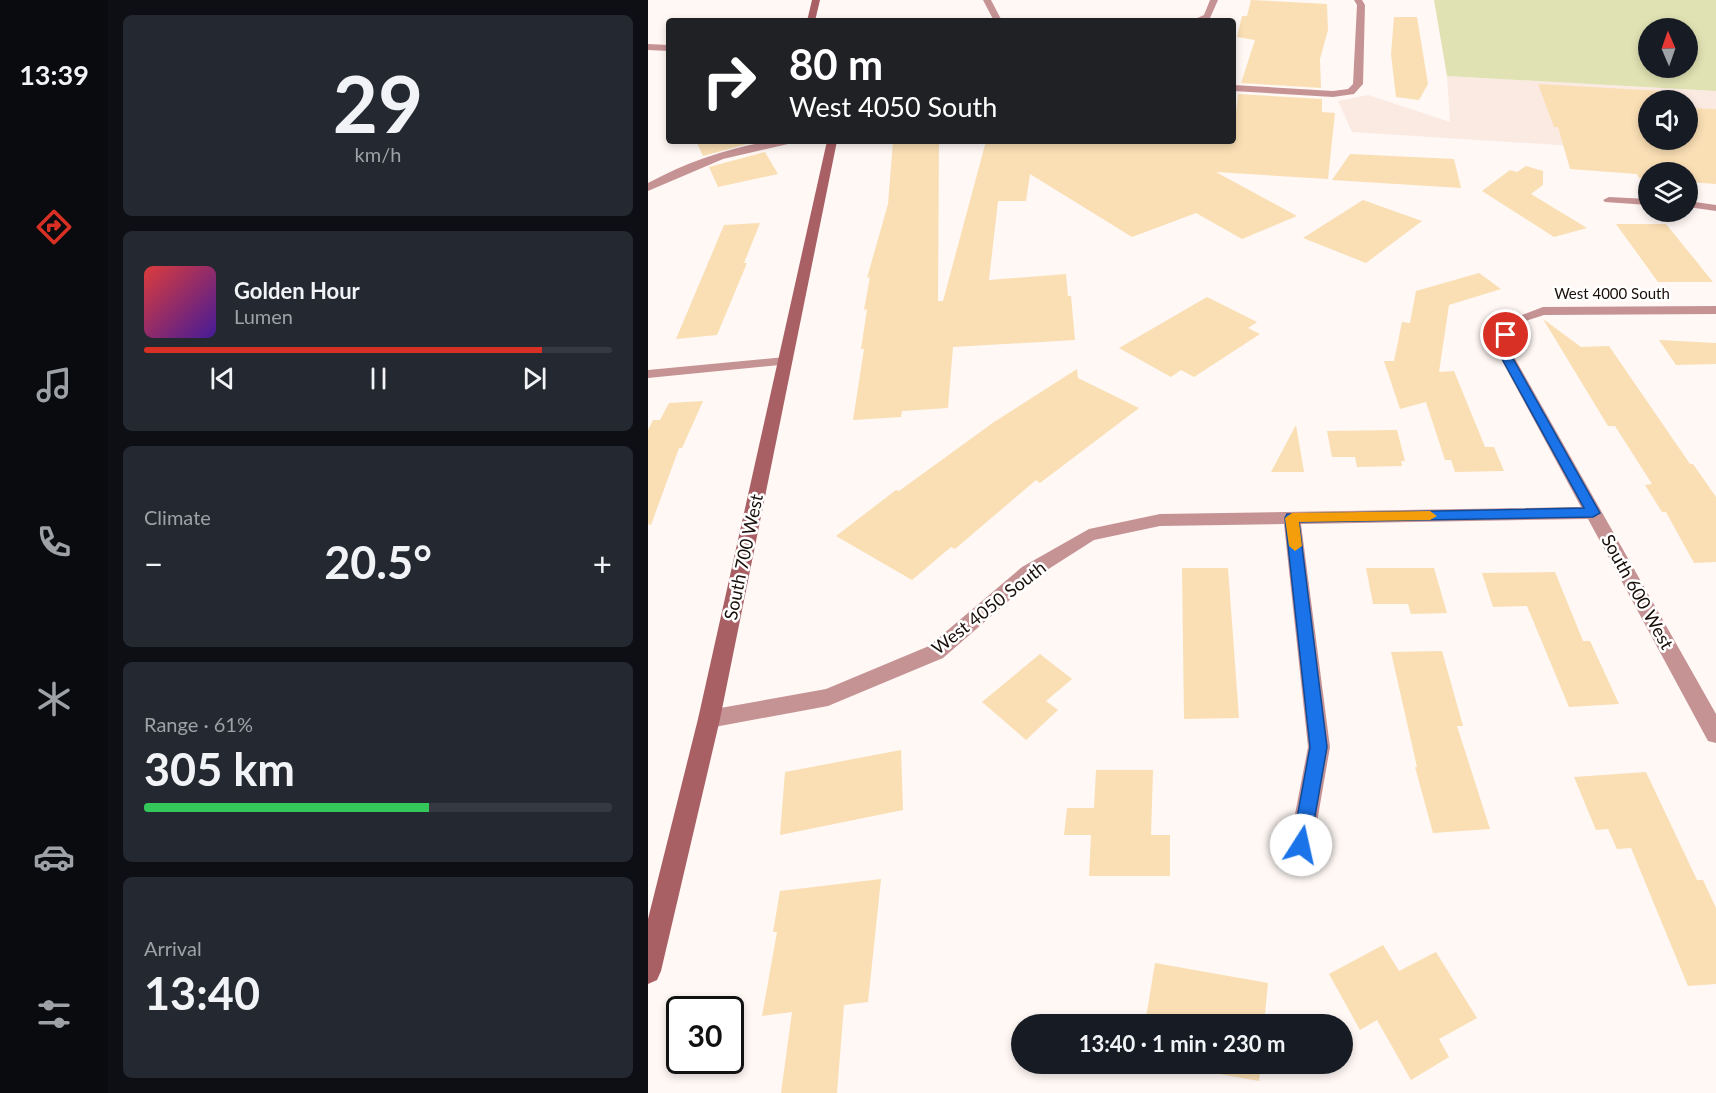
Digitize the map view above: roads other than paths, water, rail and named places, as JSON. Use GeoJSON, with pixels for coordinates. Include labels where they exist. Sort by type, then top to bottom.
{"type":"FeatureCollection","features":[{"type":"Feature","properties":{"kind":"street"},"geometry":{"type":"LineString","coordinates":[[812,18],[816,0]]}},
{"type":"Feature","properties":{"kind":"street"},"geometry":{"type":"LineString","coordinates":[[987,0],[996,18]]}},
{"type":"Feature","properties":{"kind":"street"},"geometry":{"type":"LineString","coordinates":[[1202,18],[1207,16],[1214,0]]}},
{"type":"Feature","properties":{"kind":"street"},"geometry":{"type":"LineString","coordinates":[[1236,88],[1333,94],[1351,92],[1358,84],[1361,5],[1358,0]]}},
{"type":"Feature","properties":{"kind":"street"},"geometry":{"type":"LineString","coordinates":[[648,47],[666,48]]}},
{"type":"Feature","properties":{"kind":"street"},"geometry":{"type":"LineString","coordinates":[[648,188],[670,175],[721,156],[772,144]]}},
{"type":"Feature","properties":{"kind":"street","name":"South 700 West"},"geometry":{"type":"LineString","coordinates":[[648,971],[710,719],[831,144]]}},
{"type":"Feature","properties":{"kind":"street"},"geometry":{"type":"LineString","coordinates":[[1609,200],[1638,201]]}},
{"type":"Feature","properties":{"kind":"street"},"geometry":{"type":"LineString","coordinates":[[1698,205],[1716,208]]}},
{"type":"Feature","properties":{"kind":"street","name":"West 4000 South"},"geometry":{"type":"LineString","coordinates":[[1510,322],[1543,311],[1716,310]]}},
{"type":"Feature","properties":{"kind":"street","name":"South 600 West"},"geometry":{"type":"LineString","coordinates":[[1510,322],[1502,348],[1716,734]]}},
{"type":"Feature","properties":{"kind":"street"},"geometry":{"type":"LineString","coordinates":[[648,374],[785,361]]}},
{"type":"Feature","properties":{"kind":"street","name":"West 4050 South"},"geometry":{"type":"LineString","coordinates":[[710,719],[828,697],[936,652],[1029,572],[1089,535],[1160,520],[1593,513]]}},
{"type":"Feature","properties":{"kind":"street"},"geometry":{"type":"LineString","coordinates":[[1292,518],[1318,747],[1301,845]]}}]}
